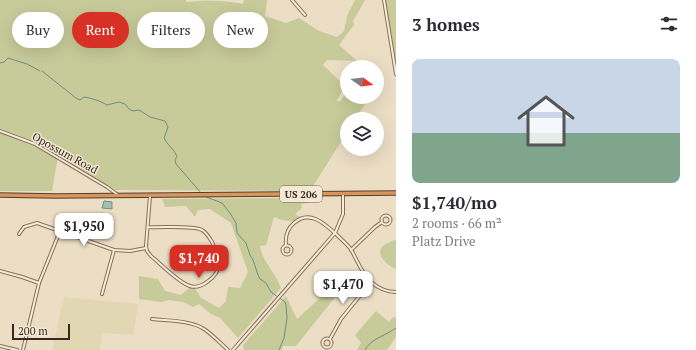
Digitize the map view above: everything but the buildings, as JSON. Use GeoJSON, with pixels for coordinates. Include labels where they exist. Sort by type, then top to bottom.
{"type":"FeatureCollection","features":[{"type":"Feature","properties":{"kind":"highway","name":"US 206"},"geometry":{"type":"LineString","coordinates":[[0,195],[396,193]]}},
{"type":"Feature","properties":{"kind":"street"},"geometry":{"type":"LineString","coordinates":[[292,0],[305,15]]}},
{"type":"Feature","properties":{"kind":"street"},"geometry":{"type":"LineString","coordinates":[[384,0],[396,74]]}},
{"type":"Feature","properties":{"kind":"street","name":"Opossum Road"},"geometry":{"type":"LineString","coordinates":[[0,131],[35,144],[118,195]]}},
{"type":"Feature","properties":{"kind":"street"},"geometry":{"type":"LineString","coordinates":[[233,350],[335,233],[342,214],[343,193]]}},
{"type":"Feature","properties":{"kind":"street"},"geometry":{"type":"LineString","coordinates":[[148,228],[195,228],[204,231],[208,234],[218,255],[219,265],[217,270],[206,283],[197,287],[192,287],[184,284],[151,256],[146,248],[150,194]]}},
{"type":"Feature","properties":{"kind":"street"},"geometry":{"type":"LineString","coordinates":[[351,250],[382,222],[382,218],[387,216],[390,219],[388,224],[382,222]]}},
{"type":"Feature","properties":{"kind":"street"},"geometry":{"type":"LineString","coordinates":[[286,245],[292,248],[291,253],[285,254],[282,250],[286,245],[286,236],[290,228],[297,221],[304,218],[313,218],[321,221],[346,243],[364,274],[371,282],[383,290],[396,292]]}},
{"type":"Feature","properties":{"kind":"street"},"geometry":{"type":"LineString","coordinates":[[19,234],[24,227],[37,224],[114,250],[130,251],[146,248]]}},
{"type":"Feature","properties":{"kind":"street"},"geometry":{"type":"LineString","coordinates":[[23,350],[39,283],[60,231]]}},
{"type":"Feature","properties":{"kind":"street"},"geometry":{"type":"LineString","coordinates":[[102,294],[114,250]]}},
{"type":"Feature","properties":{"kind":"street"},"geometry":{"type":"LineString","coordinates":[[0,270],[22,276],[39,283]]}},
{"type":"Feature","properties":{"kind":"street"},"geometry":{"type":"LineString","coordinates":[[330,339],[327,338],[323,340],[325,347],[331,346],[332,341],[330,339],[342,319],[371,282]]}},
{"type":"Feature","properties":{"kind":"street"},"geometry":{"type":"LineString","coordinates":[[152,319],[183,322],[198,326],[206,330],[228,350]]}},
{"type":"Feature","properties":{"kind":"street"},"geometry":{"type":"LineString","coordinates":[[0,346],[17,350]]}},
{"type":"Feature","properties":{"kind":"shaded area"},"geometry":{"type":"Polygon","coordinates":[[[104,201],[112,202],[112,209],[102,208],[104,201]]]}},
{"type":"Feature","properties":{"kind":"shaded area"},"geometry":{"type":"Polygon","coordinates":[[[64,297],[138,304],[134,335],[102,333],[100,350],[52,350],[64,297]]]}},
{"type":"Feature","properties":{"kind":"green space"},"geometry":{"type":"Polygon","coordinates":[[[0,0],[186,0],[186,2],[215,1],[243,4],[244,0],[267,0],[266,12],[213,12],[213,48],[268,48],[268,17],[286,23],[299,18],[319,31],[337,37],[344,31],[347,16],[355,0],[365,0],[353,21],[354,25],[339,45],[356,60],[327,60],[323,65],[340,81],[340,95],[336,100],[340,102],[340,104],[365,104],[360,112],[340,112],[340,143],[310,191],[115,190],[58,157],[52,191],[0,191],[0,0]]]}},
{"type":"Feature","properties":{"kind":"green space"},"geometry":{"type":"Polygon","coordinates":[[[384,0],[396,0],[396,79],[384,0]]]}},
{"type":"Feature","properties":{"kind":"green space"},"geometry":{"type":"Polygon","coordinates":[[[305,198],[321,200],[301,204],[302,208],[295,214],[303,219],[288,221],[274,217],[266,245],[260,246],[263,257],[281,288],[238,338],[220,318],[211,314],[199,304],[193,307],[183,302],[169,300],[161,302],[139,299],[139,276],[158,279],[165,291],[181,295],[190,287],[195,288],[201,298],[219,308],[226,301],[228,287],[240,288],[248,272],[231,223],[210,209],[198,210],[195,217],[186,206],[165,207],[162,199],[305,198]]]}},
{"type":"Feature","properties":{"kind":"green space"},"geometry":{"type":"Polygon","coordinates":[[[396,240],[396,269],[383,259],[380,252],[384,245],[396,240]]]}},
{"type":"Feature","properties":{"kind":"green space"},"geometry":{"type":"Polygon","coordinates":[[[327,279],[333,287],[344,286],[296,346],[283,346],[282,350],[244,350],[243,345],[286,296],[297,319],[321,297],[327,279]]]}},
{"type":"Feature","properties":{"kind":"green space"},"geometry":{"type":"Polygon","coordinates":[[[376,311],[389,322],[392,318],[396,317],[396,337],[387,350],[357,350],[361,343],[355,335],[376,311]]]}},
{"type":"Feature","properties":{"kind":"waterway"},"geometry":{"type":"LineString","coordinates":[[0,63],[4,62],[8,58],[27,64],[40,71]]}},
{"type":"Feature","properties":{"kind":"waterway"},"geometry":{"type":"LineString","coordinates":[[42,71],[80,100],[87,97],[107,105],[119,102],[125,104],[133,111],[139,110],[150,117],[165,121],[168,127],[164,138],[177,156],[175,160],[176,164],[202,194]]}},
{"type":"Feature","properties":{"kind":"waterway"},"geometry":{"type":"LineString","coordinates":[[204,196],[222,203],[230,213],[236,223],[237,233],[246,243],[260,279],[266,283],[271,292],[285,302],[287,318],[284,338],[279,350]]}},
{"type":"Feature","properties":{"kind":"waterway"},"geometry":{"type":"LineString","coordinates":[[365,350],[367,346],[375,340],[396,328]]}}]}
